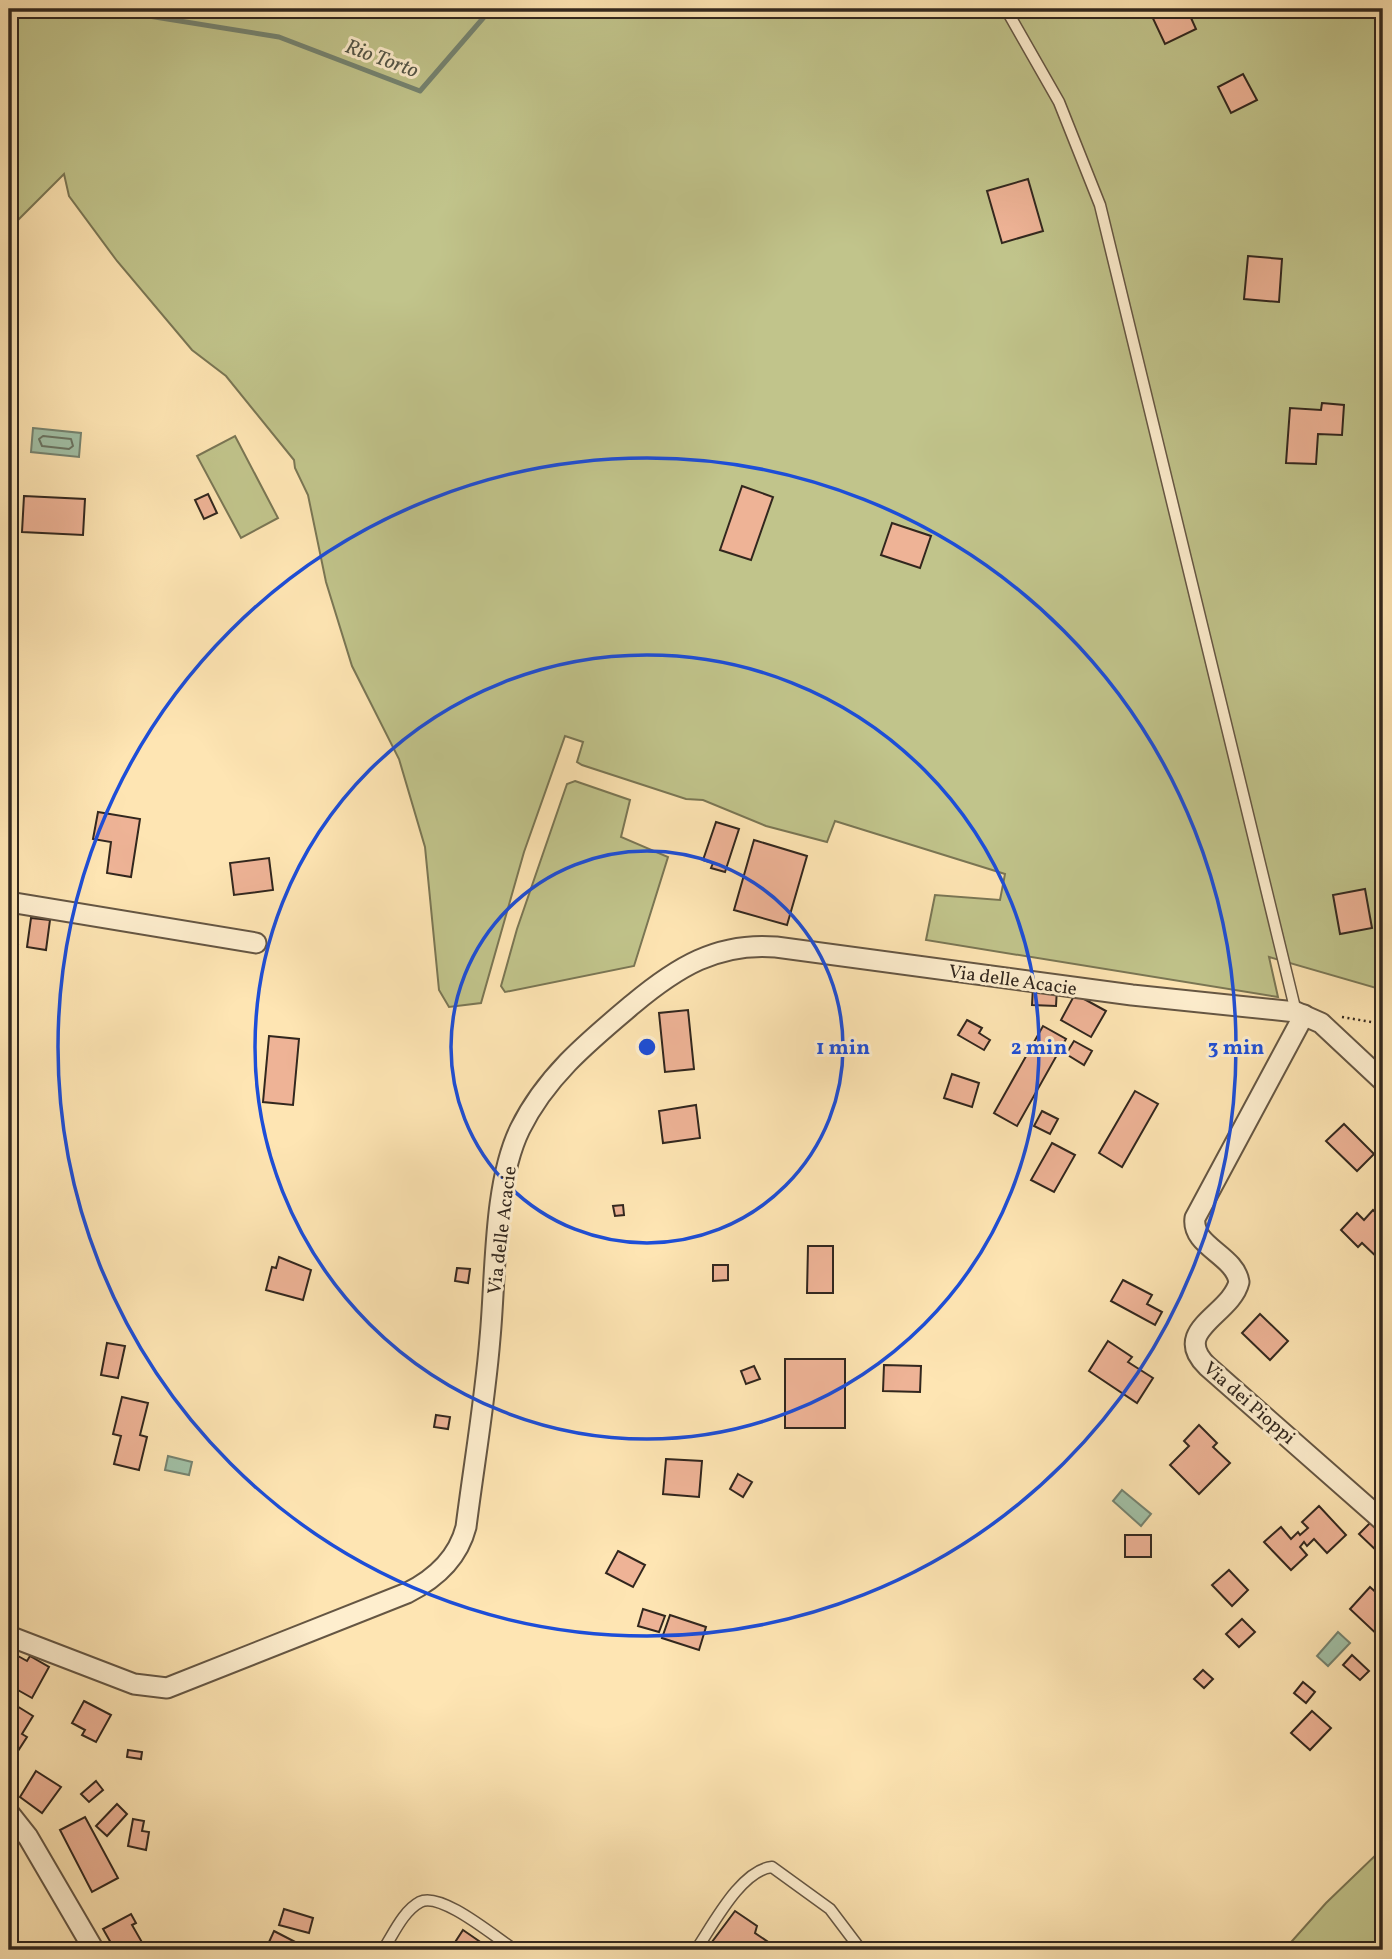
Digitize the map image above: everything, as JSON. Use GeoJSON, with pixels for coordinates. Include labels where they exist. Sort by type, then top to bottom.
{"type":"FeatureCollection","features":[{"type":"Feature","properties":{"kind":"street"},"geometry":{"type":"LineString","coordinates":[[9,902],[256,943]]}},
{"type":"Feature","properties":{"kind":"street","name":"Via delle Acacie"},"geometry":{"type":"LineString","coordinates":[[9,1636],[134,1684],[162,1688],[184,1683],[407,1593],[437,1574],[460,1545],[466,1527],[489,1351],[496,1252],[505,1178],[518,1133],[545,1088],[575,1054],[659,983],[689,962],[719,951],[769,947],[1132,995],[1300,1013],[1321,1023],[1383,1081]]}},
{"type":"Feature","properties":{"kind":"street","name":"Via dei Pioppi"},"geometry":{"type":"LineString","coordinates":[[1300,1013],[1195,1218],[1197,1232],[1234,1269],[1239,1282],[1234,1293],[1199,1332],[1195,1351],[1207,1366],[1383,1521]]}},
{"type":"Feature","properties":{"kind":"street"},"geometry":{"type":"LineString","coordinates":[[9,1813],[28,1837],[94,1950]]}},
{"type":"Feature","properties":{"kind":"lane"},"geometry":{"type":"LineString","coordinates":[[1006,9],[1059,102],[1100,205],[1300,1013]]}},
{"type":"Feature","properties":{"kind":"lane"},"geometry":{"type":"LineString","coordinates":[[696,1950],[748,1878],[764,1868],[772,1867],[830,1909],[861,1950]]}},
{"type":"Feature","properties":{"kind":"lane"},"geometry":{"type":"LineString","coordinates":[[383,1950],[415,1905],[432,1899],[451,1907],[515,1950]]}},
{"type":"Feature","properties":{"kind":"shaded area"},"geometry":{"type":"Polygon","coordinates":[[[9,9],[1383,9],[1383,990],[1269,957],[1278,997],[926,940],[935,895],[1000,900],[1005,874],[835,821],[827,842],[766,826],[703,800],[686,799],[582,765],[577,762],[583,742],[565,736],[524,852],[481,1003],[449,1007],[439,990],[425,847],[399,759],[352,666],[326,582],[308,495],[294,460],[226,376],[192,350],[117,261],[69,196],[64,174],[9,229],[9,9]]]}},
{"type":"Feature","properties":{"kind":"shaded area"},"geometry":{"type":"Polygon","coordinates":[[[235,436],[278,518],[241,538],[197,456],[235,436]]]}},
{"type":"Feature","properties":{"kind":"shaded area"},"geometry":{"type":"Polygon","coordinates":[[[575,781],[630,800],[621,837],[668,857],[634,966],[505,992],[501,986],[517,929],[567,784],[575,781]]]}},
{"type":"Feature","properties":{"kind":"shaded area"},"geometry":{"type":"Polygon","coordinates":[[[1383,1848],[1383,1950],[1284,1950],[1326,1903],[1383,1848]]]}},
{"type":"Feature","properties":{"kind":"water"},"geometry":{"type":"Polygon","coordinates":[[[33,428],[81,433],[79,457],[31,452],[33,428]]]}},
{"type":"Feature","properties":{"kind":"water"},"geometry":{"type":"Polygon","coordinates":[[[168,1456],[192,1462],[189,1475],[165,1470],[168,1456]]]}},
{"type":"Feature","properties":{"kind":"water"},"geometry":{"type":"Polygon","coordinates":[[[1122,1490],[1151,1514],[1141,1526],[1113,1501],[1122,1490]]]}},
{"type":"Feature","properties":{"kind":"water"},"geometry":{"type":"Polygon","coordinates":[[[1338,1632],[1350,1643],[1328,1666],[1317,1656],[1338,1632]]]}},
{"type":"Feature","properties":{"kind":"building"},"geometry":{"type":"Polygon","coordinates":[[[1187,9],[1196,29],[1165,44],[1149,10],[1187,9]]]}},
{"type":"Feature","properties":{"kind":"building"},"geometry":{"type":"Polygon","coordinates":[[[1243,74],[1257,100],[1231,113],[1218,87],[1243,74]]]}},
{"type":"Feature","properties":{"kind":"building"},"geometry":{"type":"Polygon","coordinates":[[[1028,179],[1043,231],[1002,243],[987,191],[1028,179]]]}},
{"type":"Feature","properties":{"kind":"building"},"geometry":{"type":"Polygon","coordinates":[[[1248,256],[1282,259],[1279,302],[1244,299],[1248,256]]]}},
{"type":"Feature","properties":{"kind":"building"},"geometry":{"type":"Polygon","coordinates":[[[1322,403],[1344,405],[1342,435],[1318,434],[1316,464],[1286,463],[1290,408],[1321,410],[1322,403]]]}},
{"type":"Feature","properties":{"kind":"building"},"geometry":{"type":"Polygon","coordinates":[[[742,486],[773,497],[751,560],[720,550],[742,486]]]}},
{"type":"Feature","properties":{"kind":"building"},"geometry":{"type":"Polygon","coordinates":[[[208,494],[217,513],[204,519],[195,500],[208,494]]]}},
{"type":"Feature","properties":{"kind":"building"},"geometry":{"type":"Polygon","coordinates":[[[24,496],[85,499],[83,535],[22,532],[24,496]]]}},
{"type":"Feature","properties":{"kind":"building"},"geometry":{"type":"Polygon","coordinates":[[[892,523],[931,536],[920,568],[881,555],[892,523]]]}},
{"type":"Feature","properties":{"kind":"building"},"geometry":{"type":"Polygon","coordinates":[[[98,812],[140,819],[131,877],[107,873],[111,842],[93,839],[98,812]]]}},
{"type":"Feature","properties":{"kind":"building"},"geometry":{"type":"Polygon","coordinates":[[[716,822],[739,829],[725,872],[711,868],[713,863],[703,860],[716,822]]]}},
{"type":"Feature","properties":{"kind":"building"},"geometry":{"type":"Polygon","coordinates":[[[754,840],[807,856],[787,925],[734,910],[754,840]]]}},
{"type":"Feature","properties":{"kind":"building"},"geometry":{"type":"Polygon","coordinates":[[[269,858],[273,890],[234,895],[230,863],[269,858]]]}},
{"type":"Feature","properties":{"kind":"building"},"geometry":{"type":"Polygon","coordinates":[[[1365,889],[1372,928],[1340,934],[1333,895],[1365,889]]]}},
{"type":"Feature","properties":{"kind":"building"},"geometry":{"type":"Polygon","coordinates":[[[31,918],[50,920],[46,950],[27,947],[31,918]]]}},
{"type":"Feature","properties":{"kind":"building"},"geometry":{"type":"Polygon","coordinates":[[[9,944],[18,945],[12,985],[9,985],[9,944]]]}},
{"type":"Feature","properties":{"kind":"building"},"geometry":{"type":"Polygon","coordinates":[[[1033,986],[1057,988],[1056,1006],[1032,1005],[1033,986]]]}},
{"type":"Feature","properties":{"kind":"building"},"geometry":{"type":"Polygon","coordinates":[[[1075,994],[1106,1011],[1091,1037],[1061,1020],[1075,994]]]}},
{"type":"Feature","properties":{"kind":"building"},"geometry":{"type":"Polygon","coordinates":[[[688,1010],[694,1069],[665,1072],[659,1013],[688,1010]]]}},
{"type":"Feature","properties":{"kind":"building"},"geometry":{"type":"Polygon","coordinates":[[[967,1020],[982,1028],[979,1033],[990,1040],[984,1050],[958,1035],[967,1020]]]}},
{"type":"Feature","properties":{"kind":"building"},"geometry":{"type":"Polygon","coordinates":[[[1043,1026],[1066,1039],[1017,1126],[994,1113],[1043,1026]]]}},
{"type":"Feature","properties":{"kind":"building"},"geometry":{"type":"Polygon","coordinates":[[[269,1036],[299,1039],[293,1105],[263,1102],[269,1036]]]}},
{"type":"Feature","properties":{"kind":"building"},"geometry":{"type":"Polygon","coordinates":[[[1074,1041],[1092,1051],[1084,1065],[1066,1054],[1074,1041]]]}},
{"type":"Feature","properties":{"kind":"building"},"geometry":{"type":"Polygon","coordinates":[[[952,1074],[979,1083],[972,1107],[944,1098],[952,1074]]]}},
{"type":"Feature","properties":{"kind":"building"},"geometry":{"type":"Polygon","coordinates":[[[1135,1091],[1158,1104],[1122,1167],[1099,1153],[1135,1091]]]}},
{"type":"Feature","properties":{"kind":"building"},"geometry":{"type":"Polygon","coordinates":[[[696,1105],[700,1138],[663,1143],[659,1111],[696,1105]]]}},
{"type":"Feature","properties":{"kind":"building"},"geometry":{"type":"Polygon","coordinates":[[[1042,1111],[1058,1119],[1050,1134],[1034,1126],[1042,1111]]]}},
{"type":"Feature","properties":{"kind":"building"},"geometry":{"type":"Polygon","coordinates":[[[1344,1124],[1374,1154],[1357,1171],[1326,1141],[1344,1124]]]}},
{"type":"Feature","properties":{"kind":"building"},"geometry":{"type":"Polygon","coordinates":[[[1052,1143],[1075,1155],[1054,1192],[1031,1180],[1052,1143]]]}},
{"type":"Feature","properties":{"kind":"building"},"geometry":{"type":"Polygon","coordinates":[[[623,1205],[624,1215],[615,1216],[613,1206],[623,1205]]]}},
{"type":"Feature","properties":{"kind":"building"},"geometry":{"type":"Polygon","coordinates":[[[1373,1210],[1383,1220],[1382,1262],[1362,1243],[1358,1247],[1341,1230],[1357,1213],[1364,1220],[1373,1210]]]}},
{"type":"Feature","properties":{"kind":"building"},"geometry":{"type":"Polygon","coordinates":[[[808,1246],[833,1246],[833,1293],[807,1293],[808,1246]]]}},
{"type":"Feature","properties":{"kind":"building"},"geometry":{"type":"Polygon","coordinates":[[[279,1257],[311,1270],[303,1300],[266,1290],[272,1267],[276,1268],[279,1257]]]}},
{"type":"Feature","properties":{"kind":"building"},"geometry":{"type":"Polygon","coordinates":[[[713,1265],[728,1265],[728,1280],[713,1281],[713,1265]]]}},
{"type":"Feature","properties":{"kind":"building"},"geometry":{"type":"Polygon","coordinates":[[[457,1268],[470,1269],[468,1283],[455,1281],[457,1268]]]}},
{"type":"Feature","properties":{"kind":"building"},"geometry":{"type":"Polygon","coordinates":[[[1123,1280],[1152,1295],[1147,1304],[1162,1312],[1155,1325],[1111,1301],[1123,1280]]]}},
{"type":"Feature","properties":{"kind":"building"},"geometry":{"type":"Polygon","coordinates":[[[1260,1314],[1288,1341],[1270,1360],[1242,1333],[1260,1314]]]}},
{"type":"Feature","properties":{"kind":"building"},"geometry":{"type":"Polygon","coordinates":[[[1108,1341],[1132,1357],[1128,1362],[1153,1378],[1137,1403],[1089,1371],[1108,1341]]]}},
{"type":"Feature","properties":{"kind":"building"},"geometry":{"type":"Polygon","coordinates":[[[107,1343],[125,1346],[118,1378],[101,1375],[107,1343]]]}},
{"type":"Feature","properties":{"kind":"building"},"geometry":{"type":"Polygon","coordinates":[[[785,1359],[845,1359],[845,1428],[785,1428],[785,1359]]]}},
{"type":"Feature","properties":{"kind":"building"},"geometry":{"type":"Polygon","coordinates":[[[884,1365],[921,1366],[920,1392],[883,1391],[884,1365]]]}},
{"type":"Feature","properties":{"kind":"building"},"geometry":{"type":"Polygon","coordinates":[[[754,1366],[760,1379],[746,1384],[741,1371],[754,1366]]]}},
{"type":"Feature","properties":{"kind":"building"},"geometry":{"type":"Polygon","coordinates":[[[122,1397],[148,1403],[140,1435],[147,1437],[139,1470],[114,1464],[121,1436],[113,1434],[122,1397]]]}},
{"type":"Feature","properties":{"kind":"building"},"geometry":{"type":"Polygon","coordinates":[[[436,1415],[450,1417],[448,1429],[434,1427],[436,1415]]]}},
{"type":"Feature","properties":{"kind":"building"},"geometry":{"type":"Polygon","coordinates":[[[1199,1425],[1217,1443],[1213,1447],[1230,1463],[1199,1494],[1170,1465],[1189,1446],[1184,1441],[1199,1425]]]}},
{"type":"Feature","properties":{"kind":"building"},"geometry":{"type":"Polygon","coordinates":[[[666,1459],[702,1461],[699,1497],[663,1494],[666,1459]]]}},
{"type":"Feature","properties":{"kind":"building"},"geometry":{"type":"Polygon","coordinates":[[[738,1474],[752,1482],[743,1497],[730,1489],[738,1474]]]}},
{"type":"Feature","properties":{"kind":"building"},"geometry":{"type":"Polygon","coordinates":[[[1319,1506],[1346,1535],[1327,1553],[1314,1539],[1307,1546],[1304,1542],[1300,1547],[1307,1555],[1291,1570],[1264,1542],[1281,1527],[1291,1539],[1298,1532],[1300,1535],[1308,1528],[1302,1522],[1319,1506]]]}},
{"type":"Feature","properties":{"kind":"building"},"geometry":{"type":"Polygon","coordinates":[[[1371,1522],[1383,1534],[1383,1548],[1379,1553],[1359,1534],[1371,1522]]]}},
{"type":"Feature","properties":{"kind":"building"},"geometry":{"type":"Polygon","coordinates":[[[1125,1535],[1151,1535],[1151,1557],[1125,1557],[1125,1535]]]}},
{"type":"Feature","properties":{"kind":"building"},"geometry":{"type":"Polygon","coordinates":[[[618,1551],[645,1565],[633,1587],[606,1573],[618,1551]]]}},
{"type":"Feature","properties":{"kind":"building"},"geometry":{"type":"Polygon","coordinates":[[[1229,1570],[1248,1590],[1232,1606],[1212,1585],[1229,1570]]]}},
{"type":"Feature","properties":{"kind":"building"},"geometry":{"type":"Polygon","coordinates":[[[1370,1587],[1380,1596],[1383,1593],[1383,1640],[1350,1609],[1370,1587]]]}},
{"type":"Feature","properties":{"kind":"building"},"geometry":{"type":"Polygon","coordinates":[[[643,1609],[665,1616],[659,1632],[638,1626],[643,1609]]]}},
{"type":"Feature","properties":{"kind":"building"},"geometry":{"type":"Polygon","coordinates":[[[670,1615],[706,1627],[699,1650],[662,1638],[670,1615]]]}},
{"type":"Feature","properties":{"kind":"building"},"geometry":{"type":"Polygon","coordinates":[[[1242,1619],[1255,1632],[1239,1647],[1226,1634],[1242,1619]]]}},
{"type":"Feature","properties":{"kind":"building"},"geometry":{"type":"Polygon","coordinates":[[[1352,1655],[1369,1671],[1360,1680],[1343,1665],[1352,1655]]]}},
{"type":"Feature","properties":{"kind":"building"},"geometry":{"type":"Polygon","coordinates":[[[18,1656],[27,1661],[30,1656],[49,1667],[32,1698],[9,1685],[9,1673],[18,1656]]]}},
{"type":"Feature","properties":{"kind":"building"},"geometry":{"type":"Polygon","coordinates":[[[1203,1670],[1213,1679],[1204,1688],[1194,1679],[1203,1670]]]}},
{"type":"Feature","properties":{"kind":"building"},"geometry":{"type":"Polygon","coordinates":[[[1303,1682],[1315,1692],[1306,1703],[1294,1693],[1303,1682]]]}},
{"type":"Feature","properties":{"kind":"building"},"geometry":{"type":"Polygon","coordinates":[[[84,1701],[111,1715],[96,1742],[82,1735],[85,1730],[72,1723],[84,1701]]]}},
{"type":"Feature","properties":{"kind":"building"},"geometry":{"type":"Polygon","coordinates":[[[12,1703],[33,1716],[22,1734],[27,1737],[16,1754],[9,1749],[9,1709],[12,1703]]]}},
{"type":"Feature","properties":{"kind":"building"},"geometry":{"type":"Polygon","coordinates":[[[1312,1711],[1331,1728],[1310,1750],[1291,1733],[1312,1711]]]}},
{"type":"Feature","properties":{"kind":"building"},"geometry":{"type":"Polygon","coordinates":[[[128,1750],[142,1752],[141,1759],[127,1757],[128,1750]]]}},
{"type":"Feature","properties":{"kind":"building"},"geometry":{"type":"Polygon","coordinates":[[[36,1771],[61,1787],[42,1813],[20,1797],[36,1771]]]}},
{"type":"Feature","properties":{"kind":"building"},"geometry":{"type":"Polygon","coordinates":[[[96,1781],[103,1790],[89,1802],[81,1794],[96,1781]]]}},
{"type":"Feature","properties":{"kind":"building"},"geometry":{"type":"Polygon","coordinates":[[[117,1804],[127,1814],[107,1836],[96,1826],[117,1804]]]}},
{"type":"Feature","properties":{"kind":"building"},"geometry":{"type":"Polygon","coordinates":[[[85,1817],[118,1878],[92,1892],[60,1830],[85,1817]]]}},
{"type":"Feature","properties":{"kind":"building"},"geometry":{"type":"Polygon","coordinates":[[[133,1819],[144,1821],[142,1831],[149,1832],[146,1850],[128,1846],[133,1819]]]}},
{"type":"Feature","properties":{"kind":"building"},"geometry":{"type":"Polygon","coordinates":[[[284,1909],[313,1918],[309,1933],[279,1925],[284,1909]]]}},
{"type":"Feature","properties":{"kind":"building"},"geometry":{"type":"Polygon","coordinates":[[[735,1911],[757,1926],[755,1933],[780,1950],[706,1950],[735,1911]]]}},
{"type":"Feature","properties":{"kind":"building"},"geometry":{"type":"Polygon","coordinates":[[[131,1914],[136,1923],[132,1925],[143,1944],[132,1950],[115,1950],[103,1929],[131,1914]]]}},
{"type":"Feature","properties":{"kind":"building"},"geometry":{"type":"Polygon","coordinates":[[[463,1930],[492,1950],[450,1950],[463,1930]]]}},
{"type":"Feature","properties":{"kind":"building"},"geometry":{"type":"Polygon","coordinates":[[[274,1931],[303,1946],[301,1950],[285,1950],[269,1942],[274,1931]]]}},
{"type":"Feature","properties":{"kind":"waterway","name":"Rio Torto"},"geometry":{"type":"LineString","coordinates":[[105,9],[279,37],[420,91],[491,9]]}}]}
